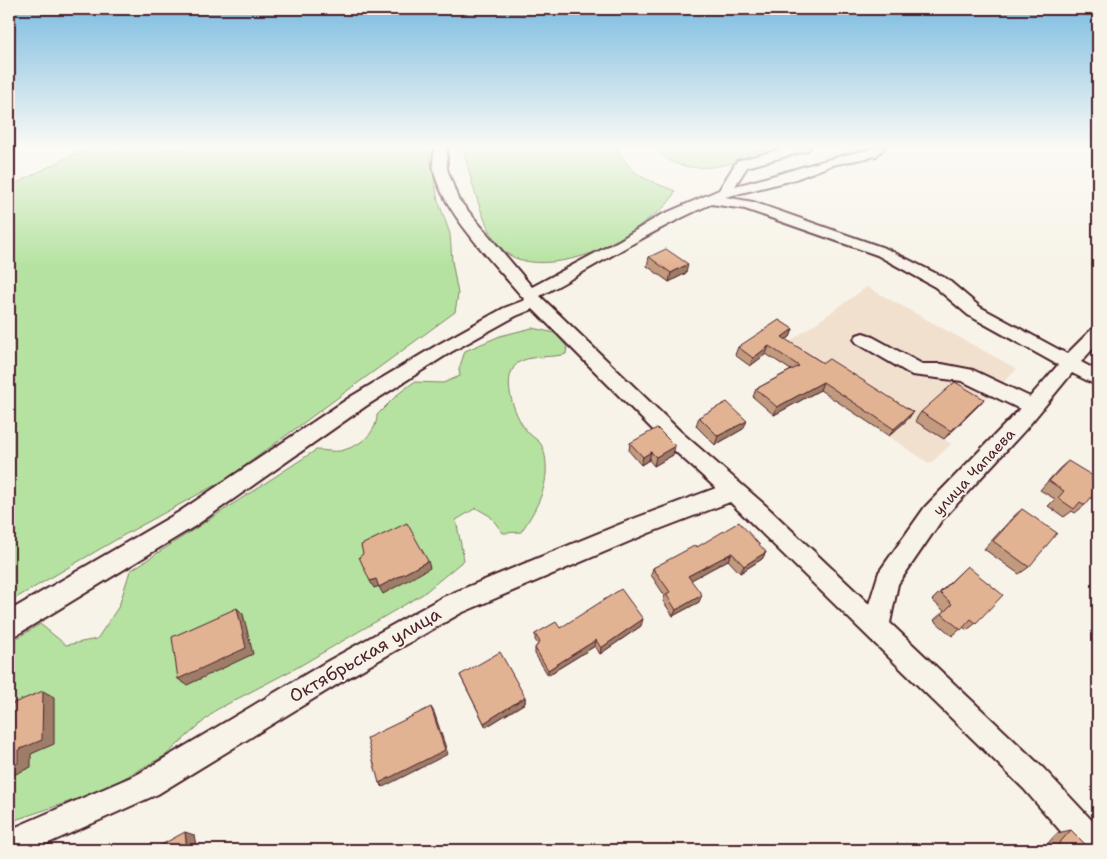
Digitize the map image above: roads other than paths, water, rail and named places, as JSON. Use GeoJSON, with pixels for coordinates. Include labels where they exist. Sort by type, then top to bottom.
{"type":"FeatureCollection","features":[{"type":"Feature","properties":{"kind":"street"},"geometry":{"type":"LineString","coordinates":[[446,187],[451,200],[489,248],[533,298],[674,438],[734,492],[1034,779],[1098,850]]}},
{"type":"Feature","properties":{"kind":"street"},"geometry":{"type":"LineString","coordinates":[[724,193],[728,187]]}},
{"type":"Feature","properties":{"kind":"street"},"geometry":{"type":"LineString","coordinates":[[9,625],[187,519],[359,401],[445,348],[510,312],[664,219],[707,199],[748,187]]}},
{"type":"Feature","properties":{"kind":"street"},"geometry":{"type":"LineString","coordinates":[[707,199],[748,205],[882,252],[941,283],[974,312],[1068,365],[1098,379]]}},
{"type":"Feature","properties":{"kind":"street","name":"улица Чапаева"},"geometry":{"type":"LineString","coordinates":[[876,627],[887,580],[933,514],[1033,407],[1098,333]]}},
{"type":"Feature","properties":{"kind":"street"},"geometry":{"type":"LineString","coordinates":[[863,339],[919,370],[966,375],[1033,407]]}},
{"type":"Feature","properties":{"kind":"street","name":"Октябрьская улица"},"geometry":{"type":"LineString","coordinates":[[9,847],[28,836],[148,784],[336,670],[452,605],[641,526],[734,492]]}}]}
